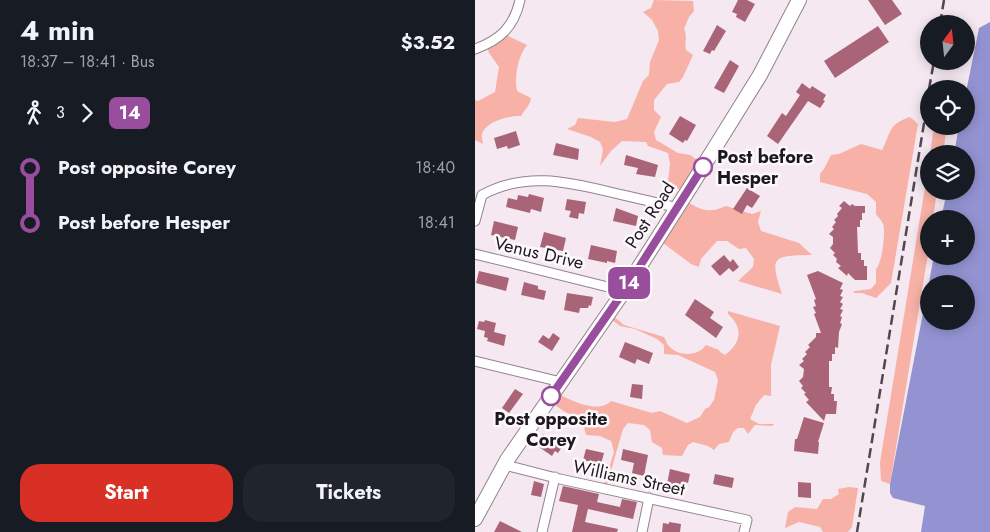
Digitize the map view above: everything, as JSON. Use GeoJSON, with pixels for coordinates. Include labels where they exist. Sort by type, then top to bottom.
{"type":"FeatureCollection","features":[{"type":"Feature","properties":{"kind":"main road","name":"Post Road"},"geometry":{"type":"LineString","coordinates":[[475,519],[505,465],[624,291],[677,208],[760,75],[799,0]]}},
{"type":"Feature","properties":{"kind":"street"},"geometry":{"type":"LineString","coordinates":[[475,49],[491,42],[506,32],[520,0]]}},
{"type":"Feature","properties":{"kind":"street"},"geometry":{"type":"LineString","coordinates":[[475,221],[482,195],[495,188],[539,180],[567,181],[677,208]]}},
{"type":"Feature","properties":{"kind":"street","name":"Venus Drive"},"geometry":{"type":"LineString","coordinates":[[475,254],[624,291]]}},
{"type":"Feature","properties":{"kind":"street"},"geometry":{"type":"LineString","coordinates":[[475,361],[561,382]]}},
{"type":"Feature","properties":{"kind":"street","name":"Williams Street"},"geometry":{"type":"LineString","coordinates":[[505,465],[747,520],[744,532]]}},
{"type":"Feature","properties":{"kind":"street"},"geometry":{"type":"LineString","coordinates":[[542,532],[555,477]]}},
{"type":"Feature","properties":{"kind":"street"},"geometry":{"type":"LineString","coordinates":[[643,532],[649,498]]}},
{"type":"Feature","properties":{"kind":"shaded area"},"geometry":{"type":"Polygon","coordinates":[[[654,0],[693,1],[694,11],[684,29],[686,50],[693,55],[679,82],[667,84],[654,100],[654,110],[661,117],[654,132],[656,140],[678,153],[690,155],[703,164],[684,193],[668,181],[670,164],[668,153],[648,146],[646,142],[622,141],[611,151],[600,166],[603,149],[600,142],[567,129],[575,125],[578,118],[615,122],[627,119],[643,81],[649,75],[650,62],[659,40],[658,31],[652,20],[643,12],[651,8],[654,0]]]}},
{"type":"Feature","properties":{"kind":"shaded area"},"geometry":{"type":"Polygon","coordinates":[[[504,34],[527,45],[519,61],[516,85],[517,91],[531,98],[521,116],[504,118],[487,126],[482,135],[483,144],[475,140],[475,100],[478,101],[495,92],[499,67],[489,53],[486,43],[504,34]]]}},
{"type":"Feature","properties":{"kind":"shaded area"},"geometry":{"type":"Polygon","coordinates":[[[910,117],[918,124],[891,283],[876,298],[862,293],[853,293],[855,291],[871,289],[876,283],[876,269],[883,247],[883,224],[876,214],[876,202],[867,194],[820,182],[820,174],[831,155],[839,154],[861,144],[882,150],[894,126],[910,117]]]}},
{"type":"Feature","properties":{"kind":"shaded area"},"geometry":{"type":"Polygon","coordinates":[[[933,135],[946,135],[944,145],[931,145],[933,135]]]}},
{"type":"Feature","properties":{"kind":"shaded area"},"geometry":{"type":"Polygon","coordinates":[[[684,199],[704,210],[714,210],[726,206],[752,214],[761,211],[758,222],[761,231],[799,243],[812,255],[782,257],[777,260],[775,265],[776,272],[782,294],[738,281],[753,267],[754,259],[746,248],[739,249],[727,241],[717,241],[701,259],[699,267],[691,264],[659,240],[684,199]]]}},
{"type":"Feature","properties":{"kind":"shaded area"},"geometry":{"type":"Polygon","coordinates":[[[923,200],[936,200],[934,210],[921,210],[923,200]]]}},
{"type":"Feature","properties":{"kind":"shaded area"},"geometry":{"type":"Polygon","coordinates":[[[920,218],[920,265],[926,265],[925,275],[920,275],[920,304],[890,484],[881,481],[880,462],[920,218]]]}},
{"type":"Feature","properties":{"kind":"shaded area"},"geometry":{"type":"Polygon","coordinates":[[[728,311],[780,326],[771,365],[771,396],[764,395],[756,405],[750,419],[759,424],[774,424],[772,426],[755,425],[748,434],[744,428],[738,428],[733,432],[729,442],[719,444],[714,450],[708,446],[693,442],[688,445],[682,456],[663,455],[662,448],[652,442],[650,430],[644,425],[628,423],[623,429],[606,488],[603,487],[614,452],[611,441],[600,436],[586,435],[582,419],[565,412],[548,400],[554,391],[567,398],[591,406],[605,405],[611,401],[652,413],[660,411],[687,423],[700,417],[705,409],[709,407],[714,400],[718,380],[715,372],[678,355],[664,354],[664,345],[657,339],[635,329],[620,326],[607,316],[611,314],[624,325],[664,337],[669,346],[684,354],[694,353],[703,349],[706,345],[719,350],[725,355],[734,346],[739,335],[737,325],[728,314],[728,311]]]}},
{"type":"Feature","properties":{"kind":"shaded area"},"geometry":{"type":"Polygon","coordinates":[[[858,488],[852,527],[848,532],[823,532],[820,527],[799,522],[785,528],[788,512],[795,507],[817,509],[823,499],[831,499],[839,494],[838,489],[858,488]]]}},
{"type":"Feature","properties":{"kind":"water"},"geometry":{"type":"Polygon","coordinates":[[[990,22],[990,532],[921,532],[925,506],[893,498],[890,493],[890,484],[920,329],[975,330],[975,275],[930,275],[932,265],[975,265],[975,210],[943,210],[945,200],[975,200],[975,145],[956,145],[957,135],[975,135],[975,80],[968,80],[970,70],[975,70],[975,48],[979,28],[990,22]]]}},
{"type":"Feature","properties":{"kind":"building"},"geometry":{"type":"Polygon","coordinates":[[[738,0],[747,0],[755,4],[745,22],[736,17],[737,14],[732,12],[738,0]]]}},
{"type":"Feature","properties":{"kind":"building"},"geometry":{"type":"Polygon","coordinates":[[[868,0],[892,0],[902,14],[885,25],[868,0]]]}},
{"type":"Feature","properties":{"kind":"building"},"geometry":{"type":"Polygon","coordinates":[[[717,25],[726,31],[714,51],[712,50],[710,54],[703,51],[717,25]]]}},
{"type":"Feature","properties":{"kind":"building"},"geometry":{"type":"Polygon","coordinates":[[[878,26],[889,42],[835,78],[824,61],[878,26]]]}},
{"type":"Feature","properties":{"kind":"building"},"geometry":{"type":"Polygon","coordinates":[[[730,60],[739,66],[724,93],[714,88],[730,60]]]}},
{"type":"Feature","properties":{"kind":"building"},"geometry":{"type":"Polygon","coordinates":[[[802,83],[810,89],[812,86],[826,95],[823,100],[825,101],[820,108],[808,101],[778,144],[767,136],[782,113],[786,116],[800,95],[796,92],[802,83]]]}},
{"type":"Feature","properties":{"kind":"building"},"geometry":{"type":"Polygon","coordinates":[[[680,116],[696,125],[687,141],[685,140],[683,143],[669,134],[680,116]]]}},
{"type":"Feature","properties":{"kind":"building"},"geometry":{"type":"Polygon","coordinates":[[[516,131],[520,145],[508,149],[507,146],[497,149],[494,138],[516,131]]]}},
{"type":"Feature","properties":{"kind":"building"},"geometry":{"type":"Polygon","coordinates":[[[556,143],[579,149],[578,160],[553,155],[556,143]]]}},
{"type":"Feature","properties":{"kind":"building"},"geometry":{"type":"Polygon","coordinates":[[[626,155],[658,165],[655,177],[636,174],[638,168],[624,165],[626,155]]]}},
{"type":"Feature","properties":{"kind":"building"},"geometry":{"type":"Polygon","coordinates":[[[747,188],[760,196],[752,208],[747,205],[742,214],[733,209],[747,188]]]}},
{"type":"Feature","properties":{"kind":"building"},"geometry":{"type":"Polygon","coordinates":[[[529,194],[544,198],[541,212],[531,209],[530,213],[506,207],[508,198],[517,200],[518,195],[528,197],[529,194]]]}},
{"type":"Feature","properties":{"kind":"building"},"geometry":{"type":"Polygon","coordinates":[[[567,199],[586,202],[584,214],[579,213],[578,219],[569,217],[571,211],[565,210],[567,199]]]}},
{"type":"Feature","properties":{"kind":"building"},"geometry":{"type":"Polygon","coordinates":[[[844,201],[850,206],[852,204],[855,206],[865,206],[865,213],[862,213],[862,220],[860,220],[860,227],[857,227],[858,253],[861,253],[861,260],[864,260],[864,266],[867,266],[867,280],[855,280],[848,273],[847,276],[838,268],[841,266],[836,262],[837,259],[833,255],[835,253],[830,248],[833,244],[833,237],[829,234],[834,229],[832,227],[836,222],[834,220],[842,208],[839,206],[844,201]]]}},
{"type":"Feature","properties":{"kind":"building"},"geometry":{"type":"Polygon","coordinates":[[[616,208],[638,216],[636,226],[613,221],[616,208]]]}},
{"type":"Feature","properties":{"kind":"building"},"geometry":{"type":"Polygon","coordinates":[[[494,221],[518,227],[515,240],[491,235],[494,221]]]}},
{"type":"Feature","properties":{"kind":"building"},"geometry":{"type":"Polygon","coordinates":[[[544,232],[566,238],[563,251],[540,247],[544,232]]]}},
{"type":"Feature","properties":{"kind":"building"},"geometry":{"type":"Polygon","coordinates":[[[591,245],[617,251],[615,263],[588,259],[591,245]]]}},
{"type":"Feature","properties":{"kind":"building"},"geometry":{"type":"Polygon","coordinates":[[[724,255],[730,262],[733,259],[739,267],[733,272],[729,268],[720,276],[711,266],[724,255]]]}},
{"type":"Feature","properties":{"kind":"building"},"geometry":{"type":"Polygon","coordinates":[[[479,271],[509,278],[506,291],[476,283],[479,271]]]}},
{"type":"Feature","properties":{"kind":"building"},"geometry":{"type":"Polygon","coordinates":[[[818,271],[843,283],[840,289],[843,290],[840,296],[843,297],[840,302],[843,304],[840,309],[843,310],[840,316],[842,317],[840,323],[842,324],[839,332],[838,348],[835,347],[832,361],[829,361],[829,387],[832,387],[831,394],[834,394],[834,401],[837,401],[836,414],[826,414],[824,421],[806,402],[809,400],[804,394],[806,393],[801,388],[803,386],[799,381],[803,377],[804,369],[799,365],[804,361],[802,359],[807,354],[805,352],[810,347],[808,345],[816,337],[816,333],[821,333],[814,314],[816,313],[813,307],[816,306],[814,300],[816,299],[807,275],[818,271]]]}},
{"type":"Feature","properties":{"kind":"building"},"geometry":{"type":"Polygon","coordinates":[[[524,282],[538,286],[538,289],[546,291],[544,300],[521,295],[524,282]]]}},
{"type":"Feature","properties":{"kind":"building"},"geometry":{"type":"Polygon","coordinates":[[[567,293],[593,297],[591,306],[580,308],[579,313],[564,310],[567,293]]]}},
{"type":"Feature","properties":{"kind":"building"},"geometry":{"type":"Polygon","coordinates":[[[695,299],[714,312],[710,318],[723,327],[716,338],[685,315],[695,299]]]}},
{"type":"Feature","properties":{"kind":"building"},"geometry":{"type":"Polygon","coordinates":[[[485,320],[496,323],[494,332],[506,335],[504,346],[487,341],[488,338],[484,337],[485,331],[477,329],[479,321],[484,322],[485,320]]]}},
{"type":"Feature","properties":{"kind":"building"},"geometry":{"type":"Polygon","coordinates":[[[553,333],[560,338],[552,351],[538,342],[543,335],[549,339],[553,333]]]}},
{"type":"Feature","properties":{"kind":"building"},"geometry":{"type":"Polygon","coordinates":[[[625,342],[653,353],[649,364],[637,359],[635,364],[619,357],[625,342]]]}},
{"type":"Feature","properties":{"kind":"building"},"geometry":{"type":"Polygon","coordinates":[[[632,384],[643,385],[642,399],[630,397],[632,384]]]}},
{"type":"Feature","properties":{"kind":"building"},"geometry":{"type":"Polygon","coordinates":[[[515,389],[523,394],[509,413],[502,408],[515,389]]]}},
{"type":"Feature","properties":{"kind":"building"},"geometry":{"type":"Polygon","coordinates":[[[804,417],[824,423],[818,442],[818,454],[794,451],[795,439],[797,439],[804,417]]]}},
{"type":"Feature","properties":{"kind":"building"},"geometry":{"type":"Polygon","coordinates":[[[543,434],[562,447],[558,453],[555,451],[552,456],[536,445],[543,434]]]}},
{"type":"Feature","properties":{"kind":"building"},"geometry":{"type":"Polygon","coordinates":[[[586,449],[604,453],[601,464],[583,460],[586,449]]]}},
{"type":"Feature","properties":{"kind":"building"},"geometry":{"type":"Polygon","coordinates":[[[623,449],[648,455],[644,476],[632,473],[634,463],[621,460],[623,449]]]}},
{"type":"Feature","properties":{"kind":"building"},"geometry":{"type":"Polygon","coordinates":[[[670,469],[690,474],[688,483],[683,482],[681,488],[667,484],[670,469]]]}},
{"type":"Feature","properties":{"kind":"building"},"geometry":{"type":"Polygon","coordinates":[[[715,474],[734,478],[732,488],[713,484],[715,474]]]}},
{"type":"Feature","properties":{"kind":"building"},"geometry":{"type":"Polygon","coordinates":[[[534,481],[544,484],[541,497],[531,495],[534,481]]]}},
{"type":"Feature","properties":{"kind":"building"},"geometry":{"type":"Polygon","coordinates":[[[798,482],[811,483],[811,498],[798,497],[798,482]]]}},
{"type":"Feature","properties":{"kind":"building"},"geometry":{"type":"Polygon","coordinates":[[[563,486],[599,494],[597,502],[620,507],[622,499],[637,502],[633,519],[588,509],[585,522],[618,529],[617,532],[572,532],[578,505],[559,501],[563,486]]]}},
{"type":"Feature","properties":{"kind":"building"},"geometry":{"type":"Polygon","coordinates":[[[500,521],[522,532],[494,532],[500,521]]]}},
{"type":"Feature","properties":{"kind":"building"},"geometry":{"type":"Polygon","coordinates":[[[669,522],[681,524],[680,532],[662,532],[663,523],[669,524],[669,522]]]}},
{"type":"Feature","properties":{"kind":"railway"},"geometry":{"type":"LineString","coordinates":[[942,15],[944,0]]}},
{"type":"Feature","properties":{"kind":"railway"},"geometry":{"type":"LineString","coordinates":[[931,80],[932,70]]}},
{"type":"Feature","properties":{"kind":"railway"},"geometry":{"type":"LineString","coordinates":[[857,532],[922,135]]}},
{"type":"Feature","properties":{"kind":"bus line","name":"14"},"geometry":{"type":"LineString","coordinates":[[551,396],[624,291],[703,167]]}},
{"type":"Feature","properties":{"kind":"place","name":"Post before Hesper"},"geometry":{"type":"Point","coordinates":[703,167]}},
{"type":"Feature","properties":{"kind":"place","name":"Post opposite Corey"},"geometry":{"type":"Point","coordinates":[551,396]}}]}
